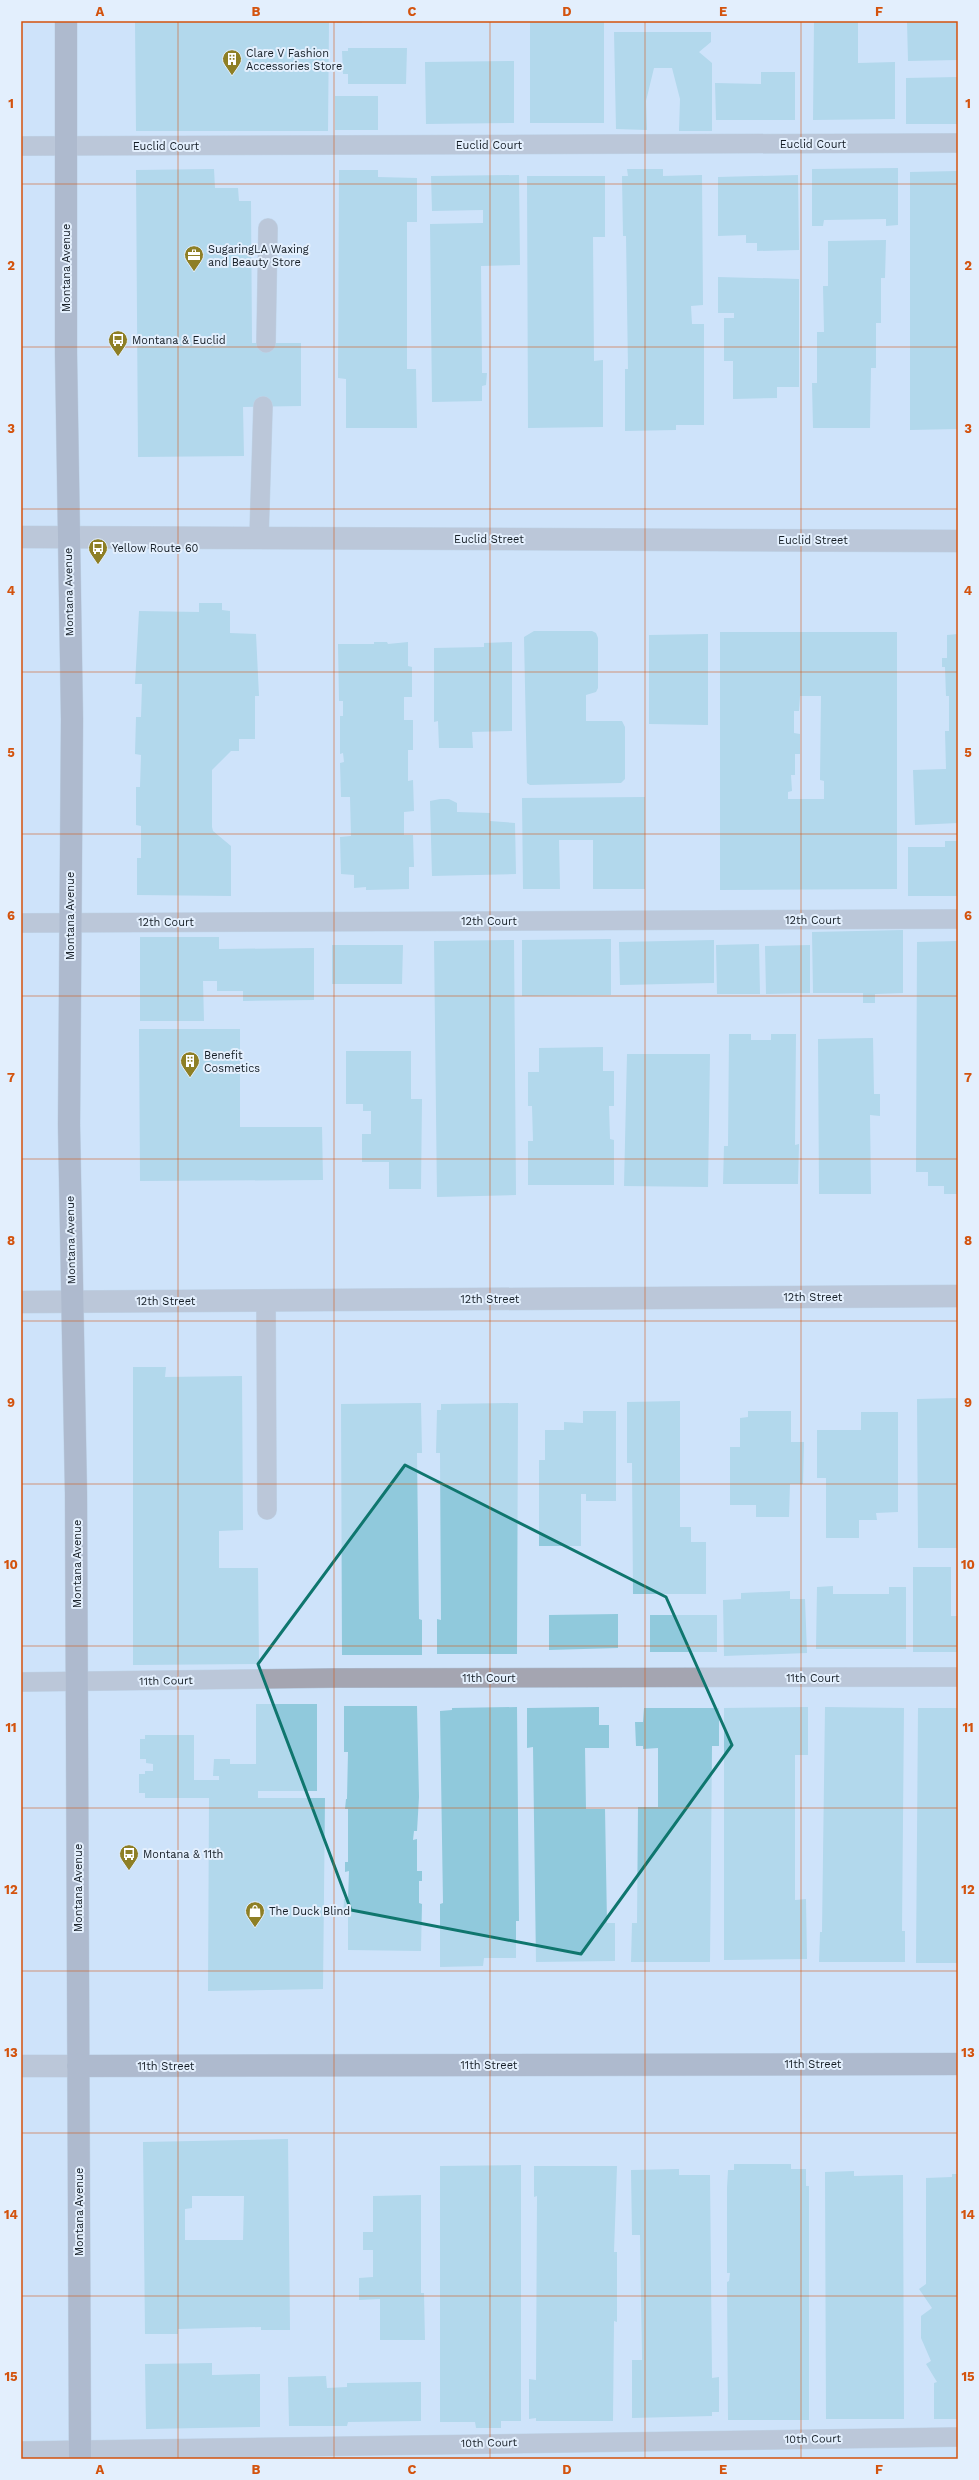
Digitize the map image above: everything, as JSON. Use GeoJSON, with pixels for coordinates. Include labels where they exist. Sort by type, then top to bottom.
{"type":"FeatureCollection","features":[{"type":"Feature","properties":{"kind":"street","name":"Montana Avenue"},"geometry":{"type":"LineString","coordinates":[[66,21],[68,537],[72,720],[69,1125],[77,1682],[80,2456]]}},
{"type":"Feature","properties":{"kind":"street","name":"Euclid Street"},"geometry":{"type":"LineString","coordinates":[[21,537],[958,541]]}},
{"type":"Feature","properties":{"kind":"street","name":"12th Street"},"geometry":{"type":"LineString","coordinates":[[21,1302],[958,1296]]}},
{"type":"Feature","properties":{"kind":"street","name":"11th Street"},"geometry":{"type":"LineString","coordinates":[[21,2066],[958,2064]]}},
{"type":"Feature","properties":{"kind":"lane","name":"Euclid Court"},"geometry":{"type":"LineString","coordinates":[[21,146],[958,143]]}},
{"type":"Feature","properties":{"kind":"lane"},"geometry":{"type":"LineString","coordinates":[[266,343],[268,228]]}},
{"type":"Feature","properties":{"kind":"lane"},"geometry":{"type":"LineString","coordinates":[[259,537],[263,406]]}},
{"type":"Feature","properties":{"kind":"lane","name":"12th Court"},"geometry":{"type":"LineString","coordinates":[[21,923],[958,919]]}},
{"type":"Feature","properties":{"kind":"lane"},"geometry":{"type":"LineString","coordinates":[[266,1301],[267,1510]]}},
{"type":"Feature","properties":{"kind":"lane","name":"11th Court"},"geometry":{"type":"LineString","coordinates":[[21,1682],[336,1678],[958,1677]]}},
{"type":"Feature","properties":{"kind":"lane","name":"10th Court"},"geometry":{"type":"LineString","coordinates":[[21,2451],[80,2456],[294,2446],[958,2438]]}},
{"type":"Feature","properties":{"kind":"highlighted area"},"geometry":{"type":"Polygon","coordinates":[[[405,1465],[666,1597],[732,1745],[581,1954],[351,1910],[258,1664],[405,1465]]]}},
{"type":"Feature","properties":{"kind":"building","name":"Clare V Fashion Accessories Store"},"geometry":{"type":"Polygon","coordinates":[[[135,21],[329,21],[328,131],[136,131],[135,21]]]}},
{"type":"Feature","properties":{"kind":"building","name":"Clare V Fashion Accessories Store"},"geometry":{"type":"Polygon","coordinates":[[[337,21],[362,21],[362,23],[337,23],[337,21]]]}},
{"type":"Feature","properties":{"kind":"building"},"geometry":{"type":"Polygon","coordinates":[[[530,21],[604,21],[604,123],[530,123],[530,21]]]}},
{"type":"Feature","properties":{"kind":"building"},"geometry":{"type":"Polygon","coordinates":[[[814,21],[858,21],[858,63],[895,62],[895,119],[813,120],[814,21]]]}},
{"type":"Feature","properties":{"kind":"building"},"geometry":{"type":"Polygon","coordinates":[[[907,21],[958,21],[958,60],[908,61],[907,21]]]}},
{"type":"Feature","properties":{"kind":"building"},"geometry":{"type":"Polygon","coordinates":[[[614,32],[711,32],[711,42],[699,52],[712,63],[712,131],[679,131],[680,99],[672,68],[654,68],[646,101],[647,130],[616,129],[614,32]]]}},
{"type":"Feature","properties":{"kind":"building"},"geometry":{"type":"Polygon","coordinates":[[[348,48],[407,48],[406,84],[348,84],[348,74],[343,74],[342,51],[348,51],[348,48]]]}},
{"type":"Feature","properties":{"kind":"building"},"geometry":{"type":"Polygon","coordinates":[[[514,61],[514,123],[426,124],[425,62],[514,61]]]}},
{"type":"Feature","properties":{"kind":"building"},"geometry":{"type":"Polygon","coordinates":[[[761,72],[795,72],[795,120],[716,120],[715,83],[761,84],[761,72]]]}},
{"type":"Feature","properties":{"kind":"building"},"geometry":{"type":"Polygon","coordinates":[[[958,77],[958,124],[906,124],[906,78],[958,77]]]}},
{"type":"Feature","properties":{"kind":"building"},"geometry":{"type":"Polygon","coordinates":[[[335,96],[378,96],[378,130],[335,130],[335,96]]]}},
{"type":"Feature","properties":{"kind":"building"},"geometry":{"type":"Polygon","coordinates":[[[898,168],[898,225],[886,226],[886,219],[824,220],[823,226],[812,226],[812,169],[898,168]]]}},
{"type":"Feature","properties":{"kind":"building","name":"SugaringLA Waxing and Beauty Store"},"geometry":{"type":"Polygon","coordinates":[[[214,169],[215,188],[238,188],[239,201],[251,201],[252,343],[301,343],[301,406],[243,407],[244,456],[138,457],[136,170],[214,169]]]}},
{"type":"Feature","properties":{"kind":"building"},"geometry":{"type":"Polygon","coordinates":[[[627,169],[663,169],[663,176],[702,175],[703,305],[691,306],[692,324],[704,324],[704,425],[676,425],[676,430],[625,431],[625,369],[628,369],[626,236],[623,236],[622,176],[628,176],[627,169]]]}},
{"type":"Feature","properties":{"kind":"building"},"geometry":{"type":"Polygon","coordinates":[[[339,170],[378,170],[378,177],[417,178],[417,222],[407,222],[407,369],[416,369],[417,428],[346,428],[346,379],[338,378],[339,170]]]}},
{"type":"Feature","properties":{"kind":"building"},"geometry":{"type":"Polygon","coordinates":[[[958,171],[958,429],[910,430],[910,172],[958,171]]]}},
{"type":"Feature","properties":{"kind":"building"},"geometry":{"type":"Polygon","coordinates":[[[519,175],[520,265],[481,266],[482,373],[487,373],[486,385],[482,386],[482,401],[432,402],[430,224],[483,223],[483,210],[432,211],[431,176],[519,175]]]}},
{"type":"Feature","properties":{"kind":"building"},"geometry":{"type":"Polygon","coordinates":[[[798,175],[799,250],[757,251],[757,243],[746,243],[746,235],[718,236],[718,177],[798,175]]]}},
{"type":"Feature","properties":{"kind":"building"},"geometry":{"type":"Polygon","coordinates":[[[527,176],[605,176],[605,237],[593,237],[594,361],[603,360],[603,427],[528,428],[527,176]]]}},
{"type":"Feature","properties":{"kind":"building"},"geometry":{"type":"Polygon","coordinates":[[[886,240],[885,278],[881,278],[881,323],[876,323],[876,368],[871,368],[870,428],[813,428],[812,383],[817,383],[817,332],[824,332],[823,286],[828,286],[828,241],[886,240]]]}},
{"type":"Feature","properties":{"kind":"building"},"geometry":{"type":"Polygon","coordinates":[[[718,277],[799,279],[799,387],[777,387],[777,398],[733,399],[733,361],[724,361],[724,318],[734,318],[734,313],[718,313],[718,277]]]}},
{"type":"Feature","properties":{"kind":"building"},"geometry":{"type":"Polygon","coordinates":[[[199,603],[222,603],[222,610],[230,611],[230,633],[256,634],[259,696],[255,696],[255,739],[239,739],[239,751],[231,751],[212,770],[212,827],[213,831],[231,846],[231,896],[137,895],[137,858],[141,858],[141,826],[136,825],[136,787],[140,787],[141,755],[135,754],[136,717],[141,717],[142,684],[135,684],[139,611],[199,612],[199,603]]]}},
{"type":"Feature","properties":{"kind":"building"},"geometry":{"type":"Polygon","coordinates":[[[534,631],[592,631],[596,633],[598,638],[598,688],[596,692],[586,695],[586,721],[622,721],[625,727],[625,779],[621,783],[530,785],[527,783],[524,637],[534,631]]]}},
{"type":"Feature","properties":{"kind":"building"},"geometry":{"type":"Polygon","coordinates":[[[720,632],[897,632],[897,889],[720,890],[720,632]],[[800,696],[799,711],[794,711],[794,733],[800,734],[800,754],[795,754],[795,775],[791,775],[792,791],[788,792],[788,799],[824,799],[824,781],[820,780],[821,696],[800,696]]]}},
{"type":"Feature","properties":{"kind":"building"},"geometry":{"type":"Polygon","coordinates":[[[708,634],[708,725],[649,724],[649,635],[708,634]]]}},
{"type":"Feature","properties":{"kind":"building"},"geometry":{"type":"Polygon","coordinates":[[[958,634],[958,823],[915,825],[913,770],[946,769],[945,731],[949,731],[949,696],[946,696],[945,667],[942,667],[942,658],[947,658],[947,635],[958,634]]]}},
{"type":"Feature","properties":{"kind":"building"},"geometry":{"type":"Polygon","coordinates":[[[374,642],[387,642],[388,644],[408,642],[408,666],[412,667],[412,697],[404,697],[404,720],[413,720],[413,750],[408,750],[408,781],[413,780],[414,811],[404,812],[404,835],[413,835],[414,867],[409,867],[409,889],[366,890],[366,887],[354,888],[354,875],[341,874],[340,837],[351,836],[350,797],[341,797],[340,763],[344,762],[343,753],[340,754],[340,716],[343,716],[343,701],[339,701],[338,644],[374,644],[374,642]]]}},
{"type":"Feature","properties":{"kind":"building"},"geometry":{"type":"Polygon","coordinates":[[[512,642],[512,731],[472,732],[473,748],[439,748],[438,721],[434,722],[434,648],[484,647],[484,643],[512,642]]]}},
{"type":"Feature","properties":{"kind":"building"},"geometry":{"type":"Polygon","coordinates":[[[645,797],[645,889],[593,889],[593,840],[559,840],[560,889],[523,889],[522,798],[645,797]]]}},
{"type":"Feature","properties":{"kind":"building"},"geometry":{"type":"Polygon","coordinates":[[[449,799],[457,803],[457,812],[490,813],[490,821],[515,823],[516,874],[432,876],[430,801],[449,799]]]}},
{"type":"Feature","properties":{"kind":"building"},"geometry":{"type":"Polygon","coordinates":[[[945,841],[958,841],[958,896],[908,896],[908,847],[945,847],[945,841]]]}},
{"type":"Feature","properties":{"kind":"building"},"geometry":{"type":"Polygon","coordinates":[[[903,930],[903,993],[875,994],[875,1003],[863,1003],[863,993],[813,993],[812,932],[903,930]]]}},
{"type":"Feature","properties":{"kind":"building"},"geometry":{"type":"Polygon","coordinates":[[[140,937],[219,937],[219,949],[314,948],[314,1000],[243,1001],[243,991],[217,991],[217,981],[203,981],[204,1021],[140,1021],[140,937]]]}},
{"type":"Feature","properties":{"kind":"building"},"geometry":{"type":"Polygon","coordinates":[[[611,939],[611,995],[522,996],[522,940],[611,939]]]}},
{"type":"Feature","properties":{"kind":"building"},"geometry":{"type":"Polygon","coordinates":[[[514,940],[516,1195],[437,1197],[434,941],[514,940]]]}},
{"type":"Feature","properties":{"kind":"building"},"geometry":{"type":"Polygon","coordinates":[[[714,940],[714,983],[620,985],[619,942],[714,940]]]}},
{"type":"Feature","properties":{"kind":"building"},"geometry":{"type":"Polygon","coordinates":[[[958,941],[958,1194],[944,1194],[944,1186],[928,1186],[928,1172],[916,1172],[917,942],[958,941]]]}},
{"type":"Feature","properties":{"kind":"building"},"geometry":{"type":"Polygon","coordinates":[[[759,944],[760,994],[717,994],[716,945],[759,944]]]}},
{"type":"Feature","properties":{"kind":"building"},"geometry":{"type":"Polygon","coordinates":[[[332,945],[403,945],[402,984],[332,984],[332,945]]]}},
{"type":"Feature","properties":{"kind":"building"},"geometry":{"type":"Polygon","coordinates":[[[810,945],[810,993],[766,994],[765,946],[810,945]]]}},
{"type":"Feature","properties":{"kind":"building"},"geometry":{"type":"Polygon","coordinates":[[[139,1029],[240,1029],[240,1127],[322,1127],[323,1180],[140,1181],[139,1029]]]}},
{"type":"Feature","properties":{"kind":"building"},"geometry":{"type":"Polygon","coordinates":[[[729,1034],[751,1034],[751,1040],[771,1040],[771,1034],[796,1034],[795,1145],[799,1144],[798,1184],[723,1184],[724,1146],[728,1146],[729,1034]]]}},
{"type":"Feature","properties":{"kind":"building"},"geometry":{"type":"Polygon","coordinates":[[[873,1038],[874,1094],[880,1094],[880,1116],[870,1115],[871,1194],[819,1194],[818,1039],[873,1038]]]}},
{"type":"Feature","properties":{"kind":"building"},"geometry":{"type":"Polygon","coordinates":[[[603,1047],[603,1071],[614,1071],[614,1106],[609,1106],[610,1139],[614,1140],[614,1185],[528,1185],[528,1141],[533,1141],[532,1106],[528,1106],[528,1072],[539,1072],[539,1048],[603,1047]]]}},
{"type":"Feature","properties":{"kind":"building"},"geometry":{"type":"Polygon","coordinates":[[[346,1051],[411,1051],[411,1099],[422,1099],[421,1189],[389,1189],[389,1162],[362,1162],[362,1134],[371,1134],[371,1111],[363,1111],[363,1104],[346,1104],[346,1051]]]}},
{"type":"Feature","properties":{"kind":"building"},"geometry":{"type":"Polygon","coordinates":[[[627,1054],[710,1054],[708,1187],[624,1186],[627,1054]]]}},
{"type":"Feature","properties":{"kind":"building"},"geometry":{"type":"Polygon","coordinates":[[[133,1367],[166,1367],[165,1377],[242,1376],[243,1530],[219,1531],[219,1568],[258,1568],[259,1664],[133,1665],[133,1367]]]}},
{"type":"Feature","properties":{"kind":"building"},"geometry":{"type":"Polygon","coordinates":[[[958,1398],[958,1548],[918,1548],[917,1399],[958,1398]]]}},
{"type":"Feature","properties":{"kind":"building"},"geometry":{"type":"Polygon","coordinates":[[[680,1401],[680,1527],[691,1527],[691,1542],[706,1542],[706,1594],[633,1594],[632,1463],[627,1463],[627,1402],[680,1401]]]}},
{"type":"Feature","properties":{"kind":"building"},"geometry":{"type":"Polygon","coordinates":[[[421,1403],[422,1453],[417,1453],[419,1619],[422,1620],[422,1655],[342,1655],[341,1404],[421,1403]]]}},
{"type":"Feature","properties":{"kind":"building"},"geometry":{"type":"Polygon","coordinates":[[[518,1403],[517,1654],[437,1654],[437,1619],[441,1620],[440,1453],[436,1453],[437,1410],[441,1410],[441,1404],[518,1403]]]}},
{"type":"Feature","properties":{"kind":"building"},"geometry":{"type":"Polygon","coordinates":[[[583,1411],[616,1411],[616,1501],[586,1501],[586,1494],[581,1494],[581,1546],[539,1546],[539,1460],[545,1460],[545,1430],[564,1430],[564,1422],[583,1423],[583,1411]]]}},
{"type":"Feature","properties":{"kind":"building"},"geometry":{"type":"Polygon","coordinates":[[[748,1411],[791,1411],[791,1442],[804,1442],[803,1484],[790,1484],[789,1517],[756,1517],[756,1505],[730,1505],[730,1447],[740,1447],[740,1418],[748,1417],[748,1411]]]}},
{"type":"Feature","properties":{"kind":"building"},"geometry":{"type":"Polygon","coordinates":[[[861,1412],[898,1412],[898,1512],[876,1513],[877,1520],[859,1520],[859,1538],[826,1538],[826,1478],[817,1478],[817,1430],[861,1430],[861,1412]]]}},
{"type":"Feature","properties":{"kind":"building"},"geometry":{"type":"Polygon","coordinates":[[[913,1567],[951,1567],[951,1616],[958,1616],[958,1652],[913,1652],[913,1567]]]}},
{"type":"Feature","properties":{"kind":"building"},"geometry":{"type":"Polygon","coordinates":[[[833,1586],[833,1594],[889,1594],[889,1587],[906,1587],[906,1649],[816,1649],[817,1587],[833,1586]]]}},
{"type":"Feature","properties":{"kind":"building"},"geometry":{"type":"Polygon","coordinates":[[[790,1591],[790,1599],[805,1599],[807,1653],[724,1656],[723,1600],[741,1599],[741,1593],[790,1591]]]}},
{"type":"Feature","properties":{"kind":"building"},"geometry":{"type":"Polygon","coordinates":[[[618,1614],[618,1648],[549,1650],[549,1615],[618,1614]]]}},
{"type":"Feature","properties":{"kind":"building"},"geometry":{"type":"Polygon","coordinates":[[[650,1615],[717,1615],[717,1652],[650,1652],[650,1615]]]}},
{"type":"Feature","properties":{"kind":"building"},"geometry":{"type":"Polygon","coordinates":[[[256,1704],[317,1704],[317,1791],[258,1791],[258,1798],[325,1798],[323,1989],[208,1991],[209,1798],[145,1798],[145,1793],[139,1793],[139,1774],[145,1774],[145,1771],[153,1771],[153,1764],[146,1763],[146,1759],[140,1759],[140,1739],[145,1739],[145,1735],[194,1735],[194,1780],[219,1780],[219,1776],[213,1776],[214,1759],[230,1759],[230,1764],[256,1764],[256,1704]]]}},
{"type":"Feature","properties":{"kind":"building"},"geometry":{"type":"Polygon","coordinates":[[[344,1706],[417,1706],[419,1797],[417,1831],[414,1831],[413,1840],[417,1839],[417,1871],[422,1871],[422,1881],[419,1881],[419,1903],[422,1904],[421,1951],[348,1950],[348,1917],[343,1917],[344,1899],[348,1899],[349,1871],[345,1872],[345,1862],[348,1862],[348,1809],[345,1809],[347,1799],[348,1752],[344,1752],[344,1706]]]}},
{"type":"Feature","properties":{"kind":"building"},"geometry":{"type":"Polygon","coordinates":[[[517,1707],[519,1921],[516,1921],[516,1958],[484,1958],[483,1966],[440,1967],[440,1904],[443,1903],[440,1711],[452,1710],[452,1708],[517,1707]]]}},
{"type":"Feature","properties":{"kind":"building"},"geometry":{"type":"Polygon","coordinates":[[[599,1707],[599,1725],[609,1725],[609,1748],[585,1748],[586,1809],[605,1809],[607,1923],[615,1923],[615,1961],[536,1962],[533,1747],[527,1748],[527,1708],[599,1707]]]}},
{"type":"Feature","properties":{"kind":"building"},"geometry":{"type":"Polygon","coordinates":[[[808,1707],[808,1755],[795,1755],[795,1900],[806,1899],[807,1959],[724,1960],[724,1708],[808,1707]]]}},
{"type":"Feature","properties":{"kind":"building"},"geometry":{"type":"Polygon","coordinates":[[[825,1707],[904,1708],[902,1931],[905,1931],[905,1962],[819,1962],[820,1932],[822,1932],[825,1707]]]}},
{"type":"Feature","properties":{"kind":"building"},"geometry":{"type":"Polygon","coordinates":[[[644,1708],[719,1708],[719,1746],[712,1746],[710,1962],[631,1962],[632,1923],[637,1923],[638,1807],[658,1807],[658,1748],[643,1749],[643,1746],[636,1746],[635,1722],[643,1722],[644,1708]]]}},
{"type":"Feature","properties":{"kind":"building"},"geometry":{"type":"Polygon","coordinates":[[[918,1708],[958,1708],[958,1963],[916,1963],[918,1708]]]}},
{"type":"Feature","properties":{"kind":"building"},"geometry":{"type":"Polygon","coordinates":[[[288,2139],[290,2330],[261,2330],[261,2327],[178,2329],[178,2334],[145,2334],[143,2142],[288,2139]],[[192,2196],[192,2208],[185,2209],[185,2240],[243,2240],[244,2196],[192,2196]]]}},
{"type":"Feature","properties":{"kind":"building"},"geometry":{"type":"Polygon","coordinates":[[[734,2164],[791,2164],[791,2169],[806,2169],[806,2186],[809,2186],[809,2420],[728,2420],[727,2282],[729,2281],[730,2273],[727,2273],[727,2188],[728,2170],[734,2170],[734,2164]]]}},
{"type":"Feature","properties":{"kind":"building"},"geometry":{"type":"Polygon","coordinates":[[[521,2165],[521,2421],[501,2421],[501,2428],[476,2428],[475,2422],[440,2422],[440,2166],[521,2165]]]}},
{"type":"Feature","properties":{"kind":"building"},"geometry":{"type":"Polygon","coordinates":[[[534,2166],[617,2166],[614,2252],[617,2252],[617,2322],[614,2321],[613,2421],[536,2421],[536,2418],[529,2419],[529,2379],[536,2380],[537,2196],[534,2197],[534,2166]]]}},
{"type":"Feature","properties":{"kind":"building"},"geometry":{"type":"Polygon","coordinates":[[[679,2169],[679,2175],[710,2175],[712,2378],[719,2377],[719,2412],[712,2412],[712,2416],[632,2418],[632,2360],[642,2360],[640,2235],[632,2235],[631,2170],[679,2169]]]}},
{"type":"Feature","properties":{"kind":"building"},"geometry":{"type":"Polygon","coordinates":[[[854,2171],[854,2176],[903,2175],[904,2419],[826,2419],[825,2172],[854,2171]]]}},
{"type":"Feature","properties":{"kind":"building"},"geometry":{"type":"Polygon","coordinates":[[[952,2174],[958,2174],[958,2419],[934,2419],[934,2383],[937,2382],[926,2364],[931,2361],[921,2338],[921,2316],[932,2308],[919,2289],[926,2284],[926,2178],[952,2177],[952,2174]]]}},
{"type":"Feature","properties":{"kind":"building"},"geometry":{"type":"Polygon","coordinates":[[[421,2195],[421,2293],[424,2293],[425,2340],[380,2340],[380,2299],[359,2300],[359,2278],[373,2277],[373,2250],[363,2250],[363,2232],[373,2232],[373,2196],[421,2195]]]}},
{"type":"Feature","properties":{"kind":"building"},"geometry":{"type":"Polygon","coordinates":[[[212,2363],[212,2375],[260,2374],[260,2427],[146,2429],[145,2364],[212,2363]]]}},
{"type":"Feature","properties":{"kind":"building"},"geometry":{"type":"Polygon","coordinates":[[[326,2376],[327,2388],[347,2387],[347,2383],[421,2382],[421,2421],[348,2422],[347,2426],[289,2426],[288,2377],[326,2376]]]}},
{"type":"Feature","properties":{"kind":"place","name":"Clare V Fashion Accessories Store"},"geometry":{"type":"Point","coordinates":[232,76]}},
{"type":"Feature","properties":{"kind":"place","name":"SugaringLA Waxing and Beauty Store"},"geometry":{"type":"Point","coordinates":[194,272]}},
{"type":"Feature","properties":{"kind":"place","name":"Montana & Euclid"},"geometry":{"type":"Point","coordinates":[118,357]}},
{"type":"Feature","properties":{"kind":"place","name":"Yellow Route 60"},"geometry":{"type":"Point","coordinates":[98,565]}},
{"type":"Feature","properties":{"kind":"place","name":"Benefit Cosmetics"},"geometry":{"type":"Point","coordinates":[190,1078]}},
{"type":"Feature","properties":{"kind":"place","name":"Montana & 11th"},"geometry":{"type":"Point","coordinates":[129,1871]}},
{"type":"Feature","properties":{"kind":"place","name":"The Duck Blind"},"geometry":{"type":"Point","coordinates":[255,1928]}}]}
